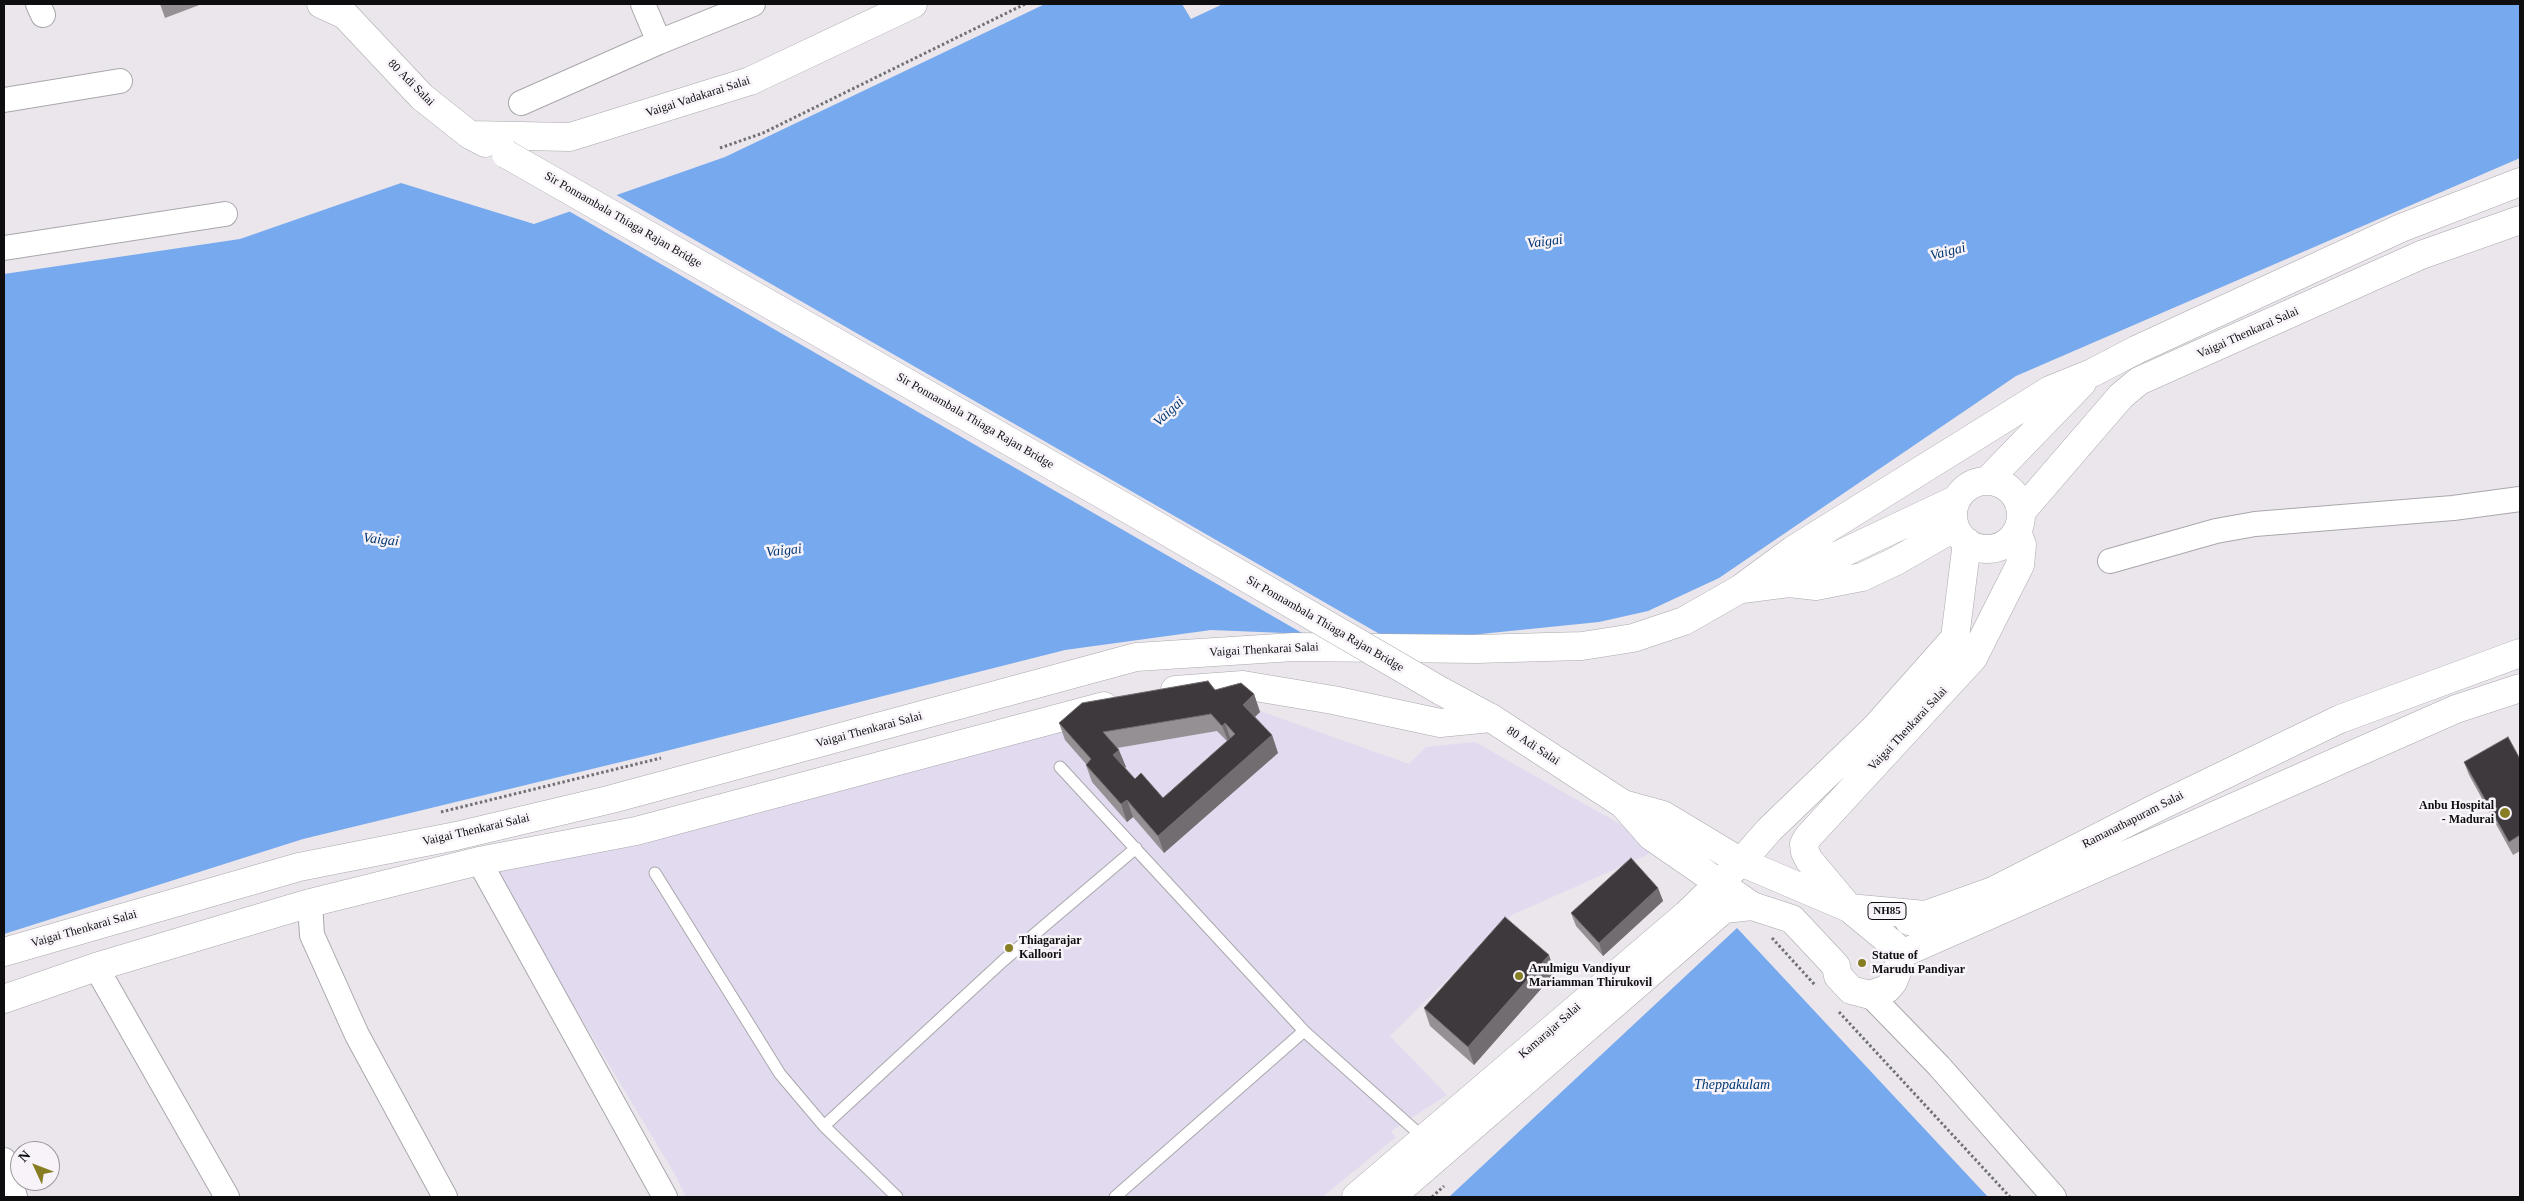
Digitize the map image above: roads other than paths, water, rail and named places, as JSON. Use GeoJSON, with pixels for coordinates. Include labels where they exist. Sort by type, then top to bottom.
{"type":"FeatureCollection","features":[{"type":"Feature","properties":{"kind":"main road","name":"80 Adi Salai"},"geometry":{"type":"LineString","coordinates":[[321,4],[345,15],[422,97],[470,134],[506,154]]}},
{"type":"Feature","properties":{"kind":"main road","name":"Vaigai Vadakarai Salai"},"geometry":{"type":"LineString","coordinates":[[470,134],[570,137],[750,82],[913,4]]}},
{"type":"Feature","properties":{"kind":"main road","name":"Sir Ponnambala Thiaga Rajan Bridge"},"geometry":{"type":"LineString","coordinates":[[506,154],[1128,509],[1441,691]]}},
{"type":"Feature","properties":{"kind":"main road","name":"Vaigai Thenkarai Salai"},"geometry":{"type":"LineString","coordinates":[[4,952],[299,867],[456,836],[612,799],[1136,657],[1294,647],[1476,649],[1582,646],[1633,638],[1684,621],[1740,589],[1793,550],[2050,390],[2092,373],[2136,350],[2401,228],[2520,182]]}},
{"type":"Feature","properties":{"kind":"main road","name":"Vaigai Thenkarai Salai"},"geometry":{"type":"LineString","coordinates":[[1850,908],[1809,860],[1804,844],[1808,837],[1974,658],[2020,565],[2022,545],[2019,522],[2121,396],[2139,381],[2421,255],[2520,220]]}},
{"type":"Feature","properties":{"kind":"main road","name":"Vaigai Thenkarai Salai"},"geometry":{"type":"LineString","coordinates":[[1988,480],[2092,373]]}},
{"type":"Feature","properties":{"kind":"main road"},"geometry":{"type":"LineString","coordinates":[[1988,480],[2007,486],[2014,493],[2019,522],[2011,539],[1994,548],[1985,549],[1961,535],[1953,518],[1957,499],[1969,485],[1988,480]]}},
{"type":"Feature","properties":{"kind":"main road","name":"Vaigai Thenkarai Salai"},"geometry":{"type":"LineString","coordinates":[[1740,589],[1789,583],[1809,568],[1957,499]]}},
{"type":"Feature","properties":{"kind":"main road","name":"Vaigai Thenkarai Salai"},"geometry":{"type":"LineString","coordinates":[[1741,862],[1769,830],[1876,727],[1955,638],[1961,535]]}},
{"type":"Feature","properties":{"kind":"main road"},"geometry":{"type":"LineString","coordinates":[[1789,583],[1816,586],[1862,577],[1961,535]]}},
{"type":"Feature","properties":{"kind":"main road","name":"Ramanathapuram Salai"},"geometry":{"type":"LineString","coordinates":[[1741,862],[1850,908],[1925,914],[1993,891],[2156,808],[2340,719],[2520,653]]}},
{"type":"Feature","properties":{"kind":"main road"},"geometry":{"type":"LineString","coordinates":[[4,1000],[96,967],[310,903],[479,861],[636,831],[1139,697],[1243,685],[1333,700],[1440,723],[1491,718]]}},
{"type":"Feature","properties":{"kind":"main road","name":"Ramanathapuram Salai"},"geometry":{"type":"LineString","coordinates":[[1898,955],[2456,709],[2520,688]]}},
{"type":"Feature","properties":{"kind":"main road","name":"80 Adi Salai"},"geometry":{"type":"LineString","coordinates":[[1441,691],[1491,718],[1623,804],[1651,836],[1752,906]]}},
{"type":"Feature","properties":{"kind":"main road","name":"80 Adi Salai"},"geometry":{"type":"LineString","coordinates":[[1623,804],[1663,815],[1741,862]]}},
{"type":"Feature","properties":{"kind":"main road","name":"Kamarajar Salai"},"geometry":{"type":"LineString","coordinates":[[1391,1197],[1432,1148],[1720,884],[1741,862]]}},
{"type":"Feature","properties":{"kind":"main road"},"geometry":{"type":"LineString","coordinates":[[1752,906],[1792,919],[1836,966],[1844,984],[1860,994],[1870,995],[1887,989],[1894,982],[1900,965],[1898,955],[1895,946],[1850,908]]}},
{"type":"Feature","properties":{"kind":"main road","name":"Kamarajar Salai"},"geometry":{"type":"LineString","coordinates":[[1356,1197],[1432,1148],[1724,909],[1752,906]]}},
{"type":"Feature","properties":{"kind":"main road"},"geometry":{"type":"LineString","coordinates":[[1879,932],[1925,914]]}},
{"type":"Feature","properties":{"kind":"main road"},"geometry":{"type":"LineString","coordinates":[[39,986],[96,926]]}},
{"type":"Feature","properties":{"kind":"street"},"geometry":{"type":"LineString","coordinates":[[643,4],[659,42]]}},
{"type":"Feature","properties":{"kind":"street"},"geometry":{"type":"LineString","coordinates":[[521,103],[659,42],[753,4]]}},
{"type":"Feature","properties":{"kind":"street"},"geometry":{"type":"LineString","coordinates":[[4,100],[120,81]]}},
{"type":"Feature","properties":{"kind":"street"},"geometry":{"type":"LineString","coordinates":[[4,248],[225,214]]}},
{"type":"Feature","properties":{"kind":"street"},"geometry":{"type":"LineString","coordinates":[[2110,560],[2216,531],[2255,524],[2453,508],[2520,499]]}},
{"type":"Feature","properties":{"kind":"street"},"geometry":{"type":"LineString","coordinates":[[479,861],[665,1197]]}},
{"type":"Feature","properties":{"kind":"street"},"geometry":{"type":"LineString","coordinates":[[310,903],[312,935],[357,1035],[445,1197]]}},
{"type":"Feature","properties":{"kind":"street"},"geometry":{"type":"LineString","coordinates":[[96,967],[227,1197]]}},
{"type":"Feature","properties":{"kind":"street"},"geometry":{"type":"LineString","coordinates":[[1870,995],[1939,1066],[2054,1197]]}},
{"type":"Feature","properties":{"kind":"street"},"geometry":{"type":"LineString","coordinates":[[4,1160],[15,1197]]}},
{"type":"Feature","properties":{"kind":"lane"},"geometry":{"type":"LineString","coordinates":[[1060,767],[1304,1031],[1432,1148]]}},
{"type":"Feature","properties":{"kind":"lane"},"geometry":{"type":"LineString","coordinates":[[824,1126],[1004,960],[1136,848]]}},
{"type":"Feature","properties":{"kind":"lane"},"geometry":{"type":"LineString","coordinates":[[655,873],[780,1074],[824,1126],[896,1197]]}},
{"type":"Feature","properties":{"kind":"lane"},"geometry":{"type":"LineString","coordinates":[[1115,1197],[1304,1031]]}},
{"type":"Feature","properties":{"kind":"water","name":"Vaigai"},"geometry":{"type":"Polygon","coordinates":[[[1045,4],[1182,4],[1191,19],[1223,4],[2520,4],[2520,158],[2016,376],[1719,578],[1648,611],[1599,622],[1431,639],[1211,630],[1065,650],[662,752],[303,839],[4,934],[4,274],[240,239],[401,183],[534,224],[725,157],[1045,4]]]}},
{"type":"Feature","properties":{"kind":"water","name":"Theppakulam"},"geometry":{"type":"Polygon","coordinates":[[[1737,928],[1988,1197],[1449,1197],[1737,928]]]}},
{"type":"Feature","properties":{"kind":"place","name":"Anbu Hospital - Madurai"},"geometry":{"type":"Point","coordinates":[2505,813]}},
{"type":"Feature","properties":{"kind":"place","name":"Thiagarajar Kalloori"},"geometry":{"type":"Point","coordinates":[1009,948]}},
{"type":"Feature","properties":{"kind":"place","name":"Statue of Marudu Pandiyar"},"geometry":{"type":"Point","coordinates":[1862,963]}},
{"type":"Feature","properties":{"kind":"place","name":"Arulmigu Vandiyur Mariamman Thirukovil"},"geometry":{"type":"Point","coordinates":[1519,976]}}]}
